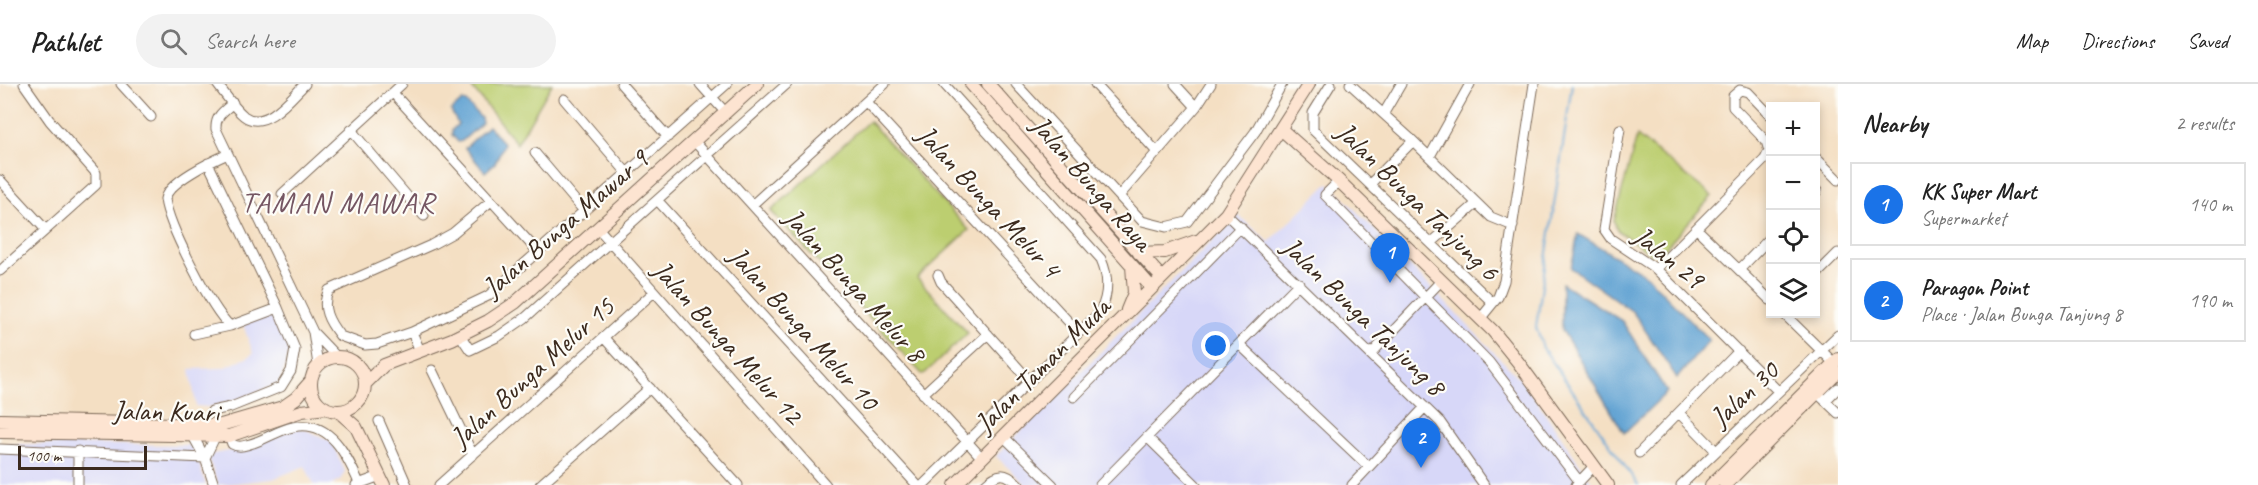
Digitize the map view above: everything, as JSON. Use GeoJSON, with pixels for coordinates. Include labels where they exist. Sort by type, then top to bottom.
{"type":"FeatureCollection","features":[{"type":"Feature","properties":{"kind":"street"},"geometry":{"type":"LineString","coordinates":[[0,271],[96,185],[98,177],[50,121],[24,84]]}},
{"type":"Feature","properties":{"kind":"street"},"geometry":{"type":"LineString","coordinates":[[121,84],[151,117]]}},
{"type":"Feature","properties":{"kind":"street"},"geometry":{"type":"LineString","coordinates":[[217,84],[244,116],[254,121],[267,118],[305,84]]}},
{"type":"Feature","properties":{"kind":"street"},"geometry":{"type":"LineString","coordinates":[[282,194],[402,84]]}},
{"type":"Feature","properties":{"kind":"street"},"geometry":{"type":"LineString","coordinates":[[621,84],[668,137]]}},
{"type":"Feature","properties":{"kind":"street"},"geometry":{"type":"LineString","coordinates":[[700,84],[726,113]]}},
{"type":"Feature","properties":{"kind":"street"},"geometry":{"type":"LineString","coordinates":[[491,201],[453,232],[416,252],[340,283],[329,290],[324,299],[326,311],[340,336],[365,345],[377,344],[412,332],[488,296],[727,84]]}},
{"type":"Feature","properties":{"kind":"street","name":"Jalan Bunga Mawar 9"},"geometry":{"type":"LineString","coordinates":[[356,364],[384,365],[460,335],[514,303],[757,84]]}},
{"type":"Feature","properties":{"kind":"street"},"geometry":{"type":"LineString","coordinates":[[460,335],[470,350],[499,336],[525,318],[787,84]]}},
{"type":"Feature","properties":{"kind":"street"},"geometry":{"type":"LineString","coordinates":[[752,205],[885,84]]}},
{"type":"Feature","properties":{"kind":"street"},"geometry":{"type":"LineString","coordinates":[[923,485],[1100,312],[1106,297],[1107,278],[1101,259],[944,84]]}},
{"type":"Feature","properties":{"kind":"street","name":"Jalan Bunga Raya"},"geometry":{"type":"LineString","coordinates":[[971,84],[1152,288]]}},
{"type":"Feature","properties":{"kind":"street","name":"Jalan Bunga Raya"},"geometry":{"type":"LineString","coordinates":[[987,84],[1162,278]]}},
{"type":"Feature","properties":{"kind":"street"},"geometry":{"type":"LineString","coordinates":[[1016,84],[1142,221],[1153,226],[1177,226],[1187,222],[1255,132],[1282,84]]}},
{"type":"Feature","properties":{"kind":"street"},"geometry":{"type":"LineString","coordinates":[[1095,84],[1157,152]]}},
{"type":"Feature","properties":{"kind":"street"},"geometry":{"type":"LineString","coordinates":[[1175,84],[1196,107]]}},
{"type":"Feature","properties":{"kind":"street"},"geometry":{"type":"LineString","coordinates":[[1119,196],[1196,107],[1211,84]]}},
{"type":"Feature","properties":{"kind":"street","name":"Jalan Taman Muda"},"geometry":{"type":"LineString","coordinates":[[955,485],[1226,214],[1282,130],[1309,84]]}},
{"type":"Feature","properties":{"kind":"street","name":"Jalan Bunga Tanjung 6"},"geometry":{"type":"LineString","coordinates":[[1331,84],[1313,113],[1313,130],[1493,303]]}},
{"type":"Feature","properties":{"kind":"street"},"geometry":{"type":"LineString","coordinates":[[1350,84],[1430,156],[1476,204],[1491,217],[1513,226]]}},
{"type":"Feature","properties":{"kind":"street"},"geometry":{"type":"LineString","coordinates":[[1384,113],[1401,84]]}},
{"type":"Feature","properties":{"kind":"street"},"geometry":{"type":"LineString","coordinates":[[1430,156],[1470,84]]}},
{"type":"Feature","properties":{"kind":"street"},"geometry":{"type":"LineString","coordinates":[[1480,319],[1493,303],[1504,281],[1534,84]]}},
{"type":"Feature","properties":{"kind":"street"},"geometry":{"type":"LineString","coordinates":[[1766,111],[1748,92],[1740,90],[1733,96],[1733,107],[1766,141]]}},
{"type":"Feature","properties":{"kind":"street"},"geometry":{"type":"LineString","coordinates":[[393,93],[538,253]]}},
{"type":"Feature","properties":{"kind":"street"},"geometry":{"type":"LineString","coordinates":[[564,99],[627,173]]}},
{"type":"Feature","properties":{"kind":"street","name":"Jalan Bunga Melur 4"},"geometry":{"type":"LineString","coordinates":[[866,102],[1078,332]]}},
{"type":"Feature","properties":{"kind":"street"},"geometry":{"type":"LineString","coordinates":[[228,436],[232,444],[242,446],[291,427],[303,425],[320,430],[340,445],[359,484],[382,480],[356,427],[314,397],[310,381],[318,365],[313,332],[228,154],[215,121],[233,103]]}},
{"type":"Feature","properties":{"kind":"street","name":"Jalan 29"},"geometry":{"type":"LineString","coordinates":[[1620,129],[1605,229],[1611,239],[1656,269],[1778,391]]}},
{"type":"Feature","properties":{"kind":"street"},"geometry":{"type":"LineString","coordinates":[[351,130],[424,216]]}},
{"type":"Feature","properties":{"kind":"street"},"geometry":{"type":"LineString","coordinates":[[1282,130],[1339,180],[1480,319],[1512,354],[1608,485]]}},
{"type":"Feature","properties":{"kind":"street","name":"Jalan Bunga Melur 8"},"geometry":{"type":"LineString","coordinates":[[694,141],[982,458]]}},
{"type":"Feature","properties":{"kind":"street"},"geometry":{"type":"LineString","coordinates":[[1370,184],[1413,141]]}},
{"type":"Feature","properties":{"kind":"street"},"geometry":{"type":"LineString","coordinates":[[535,153],[584,211]]}},
{"type":"Feature","properties":{"kind":"street"},"geometry":{"type":"LineString","coordinates":[[228,154],[208,163],[168,192],[165,199],[203,287],[218,312],[230,326]]}},
{"type":"Feature","properties":{"kind":"street"},"geometry":{"type":"LineString","coordinates":[[1656,269],[1767,156]]}},
{"type":"Feature","properties":{"kind":"street"},"geometry":{"type":"LineString","coordinates":[[208,163],[278,308],[295,349],[291,371],[286,382],[274,392],[215,410],[221,425]]}},
{"type":"Feature","properties":{"kind":"street"},"geometry":{"type":"LineString","coordinates":[[1820,163],[1838,180]]}},
{"type":"Feature","properties":{"kind":"street"},"geometry":{"type":"LineString","coordinates":[[0,180],[45,229]]}},
{"type":"Feature","properties":{"kind":"street"},"geometry":{"type":"LineString","coordinates":[[1339,180],[1325,195],[1426,297],[1508,385],[1577,483],[1594,466]]}},
{"type":"Feature","properties":{"kind":"street","name":"Jalan Bunga Melur 10"},"geometry":{"type":"LineString","coordinates":[[658,201],[917,485]]}},
{"type":"Feature","properties":{"kind":"street"},"geometry":{"type":"LineString","coordinates":[[1431,243],[1476,204]]}},
{"type":"Feature","properties":{"kind":"street","name":"Jalan Bunga Tanjung 8"},"geometry":{"type":"LineString","coordinates":[[1226,214],[1440,422],[1484,485]]}},
{"type":"Feature","properties":{"kind":"street"},"geometry":{"type":"LineString","coordinates":[[1074,397],[1241,227]]}},
{"type":"Feature","properties":{"kind":"street","name":"Jalan Bunga Melur 12"},"geometry":{"type":"LineString","coordinates":[[598,228],[826,485]]}},
{"type":"Feature","properties":{"kind":"street"},"geometry":{"type":"LineString","coordinates":[[1697,229],[1766,296]]}},
{"type":"Feature","properties":{"kind":"street"},"geometry":{"type":"LineString","coordinates":[[1139,253],[1176,249],[1206,236]]}},
{"type":"Feature","properties":{"kind":"street"},"geometry":{"type":"LineString","coordinates":[[1739,270],[1766,242]]}},
{"type":"Feature","properties":{"kind":"street"},"geometry":{"type":"LineString","coordinates":[[1820,270],[1838,253]]}},
{"type":"Feature","properties":{"kind":"street"},"geometry":{"type":"LineString","coordinates":[[1122,319],[1134,293],[1132,265]]}},
{"type":"Feature","properties":{"kind":"street"},"geometry":{"type":"LineString","coordinates":[[938,275],[1029,380]]}},
{"type":"Feature","properties":{"kind":"street"},"geometry":{"type":"LineString","coordinates":[[1371,354],[1441,281]]}},
{"type":"Feature","properties":{"kind":"street"},"geometry":{"type":"LineString","coordinates":[[1100,485],[1299,283]]}},
{"type":"Feature","properties":{"kind":"street","name":"Jalan Bunga Melur 15"},"geometry":{"type":"LineString","coordinates":[[439,485],[654,292]]}},
{"type":"Feature","properties":{"kind":"street"},"geometry":{"type":"LineString","coordinates":[[194,334],[230,326],[278,308]]}},
{"type":"Feature","properties":{"kind":"street"},"geometry":{"type":"LineString","coordinates":[[1788,318],[1836,364]]}},
{"type":"Feature","properties":{"kind":"street"},"geometry":{"type":"LineString","coordinates":[[313,332],[336,356],[356,364],[365,384],[356,427]]}},
{"type":"Feature","properties":{"kind":"street"},"geometry":{"type":"LineString","coordinates":[[412,332],[420,351]]}},
{"type":"Feature","properties":{"kind":"street"},"geometry":{"type":"LineString","coordinates":[[923,394],[988,334]]}},
{"type":"Feature","properties":{"kind":"street","name":"Jalan 30"},"geometry":{"type":"LineString","coordinates":[[1681,485],[1838,335]]}},
{"type":"Feature","properties":{"kind":"street"},"geometry":{"type":"LineString","coordinates":[[604,338],[737,485]]}},
{"type":"Feature","properties":{"kind":"street"},"geometry":{"type":"LineString","coordinates":[[1239,344],[1369,467]]}},
{"type":"Feature","properties":{"kind":"street"},"geometry":{"type":"LineString","coordinates":[[1639,453],[1739,351]]}},
{"type":"Feature","properties":{"kind":"street"},"geometry":{"type":"LineString","coordinates":[[318,365],[336,356]]}},
{"type":"Feature","properties":{"kind":"street"},"geometry":{"type":"LineString","coordinates":[[1821,397],[1836,364]]}},
{"type":"Feature","properties":{"kind":"street"},"geometry":{"type":"LineString","coordinates":[[1712,485],[1836,364]]}},
{"type":"Feature","properties":{"kind":"street","name":"Jalan Bunga Mawar 9"},"geometry":{"type":"LineString","coordinates":[[365,384],[384,365]]}},
{"type":"Feature","properties":{"kind":"street"},"geometry":{"type":"LineString","coordinates":[[432,370],[473,455]]}},
{"type":"Feature","properties":{"kind":"street","name":"Jalan Kuari"},"geometry":{"type":"LineString","coordinates":[[0,420],[221,425],[283,407],[296,398],[310,381]]}},
{"type":"Feature","properties":{"kind":"street"},"geometry":{"type":"LineString","coordinates":[[540,485],[650,388]]}},
{"type":"Feature","properties":{"kind":"street"},"geometry":{"type":"LineString","coordinates":[[1725,485],[1821,397],[1838,388]]}},
{"type":"Feature","properties":{"kind":"street"},"geometry":{"type":"LineString","coordinates":[[1821,397],[1838,413]]}},
{"type":"Feature","properties":{"kind":"street"},"geometry":{"type":"LineString","coordinates":[[332,410],[347,410],[361,398]]}},
{"type":"Feature","properties":{"kind":"street"},"geometry":{"type":"LineString","coordinates":[[1352,485],[1425,407]]}},
{"type":"Feature","properties":{"kind":"street","name":"Jalan Kuari"},"geometry":{"type":"LineString","coordinates":[[0,432],[214,437],[228,436],[302,411],[332,410]]}},
{"type":"Feature","properties":{"kind":"street"},"geometry":{"type":"LineString","coordinates":[[1679,412],[1716,451]]}},
{"type":"Feature","properties":{"kind":"street"},"geometry":{"type":"LineString","coordinates":[[379,422],[407,485]]}},
{"type":"Feature","properties":{"kind":"street"},"geometry":{"type":"LineString","coordinates":[[193,436],[205,458],[214,485]]}},
{"type":"Feature","properties":{"kind":"street"},"geometry":{"type":"LineString","coordinates":[[1004,436],[1053,485]]}},
{"type":"Feature","properties":{"kind":"street"},"geometry":{"type":"LineString","coordinates":[[205,458],[214,437]]}},
{"type":"Feature","properties":{"kind":"street"},"geometry":{"type":"LineString","coordinates":[[1147,437],[1196,485]]}},
{"type":"Feature","properties":{"kind":"street"},"geometry":{"type":"LineString","coordinates":[[0,449],[205,458]]}},
{"type":"Feature","properties":{"kind":"street"},"geometry":{"type":"LineString","coordinates":[[78,452],[78,485]]}},
{"type":"Feature","properties":{"kind":"street"},"geometry":{"type":"LineString","coordinates":[[984,485],[1001,473],[1008,474],[1019,485]]}},
{"type":"Feature","properties":{"kind":"shaded area"},"geometry":{"type":"Polygon","coordinates":[[[1329,183],[1526,385],[1594,485],[1026,485],[996,456],[1238,215],[1269,242],[1329,183]]]}},
{"type":"Feature","properties":{"kind":"shaded area"},"geometry":{"type":"Polygon","coordinates":[[[276,312],[291,347],[279,383],[241,399],[209,407],[196,406],[190,369],[223,368],[249,357],[253,353],[243,324],[276,312]]]}},
{"type":"Feature","properties":{"kind":"shaded area"},"geometry":{"type":"Polygon","coordinates":[[[302,428],[331,441],[345,471],[340,480],[331,485],[314,485],[305,466],[273,479],[218,485],[208,458],[212,454],[240,449],[290,430],[302,428]]]}},
{"type":"Feature","properties":{"kind":"shaded area"},"geometry":{"type":"Polygon","coordinates":[[[0,444],[193,445],[206,485],[0,485],[0,444]]]}},
{"type":"Feature","properties":{"kind":"green space"},"geometry":{"type":"Polygon","coordinates":[[[469,84],[552,84],[517,144],[469,84]]]}},
{"type":"Feature","properties":{"kind":"green space"},"geometry":{"type":"Polygon","coordinates":[[[869,121],[969,230],[917,278],[968,333],[923,375],[771,211],[869,121]]]}},
{"type":"Feature","properties":{"kind":"green space"},"geometry":{"type":"Polygon","coordinates":[[[1637,136],[1712,196],[1662,252],[1652,255],[1617,230],[1614,221],[1637,136]]]}},
{"type":"Feature","properties":{"kind":"water"},"geometry":{"type":"Polygon","coordinates":[[[462,101],[466,102],[481,118],[482,123],[458,142],[452,135],[452,130],[458,124],[451,111],[462,101]]]}},
{"type":"Feature","properties":{"kind":"water"},"geometry":{"type":"Polygon","coordinates":[[[488,126],[504,144],[495,163],[485,172],[465,148],[488,126]]]}},
{"type":"Feature","properties":{"kind":"water"},"geometry":{"type":"Polygon","coordinates":[[[1578,234],[1646,275],[1709,340],[1677,378],[1633,312],[1571,268],[1578,234]]]}},
{"type":"Feature","properties":{"kind":"water"},"geometry":{"type":"Polygon","coordinates":[[[1562,283],[1622,321],[1667,392],[1624,433],[1562,330],[1562,283]]]}},
{"type":"Feature","properties":{"kind":"waterway"},"geometry":{"type":"LineString","coordinates":[[1572,84],[1536,327],[1543,348],[1638,485]]}},
{"type":"Feature","properties":{"kind":"place","name":"KK Super Mart"},"geometry":{"type":"Point","coordinates":[1390,283]}},
{"type":"Feature","properties":{"kind":"place","name":"Paragon Point"},"geometry":{"type":"Point","coordinates":[1421,468]}},
{"type":"Feature","properties":{"kind":"district","name":"TAMAN MAWAR"},"geometry":{"type":"Point","coordinates":[338,202]}}]}
